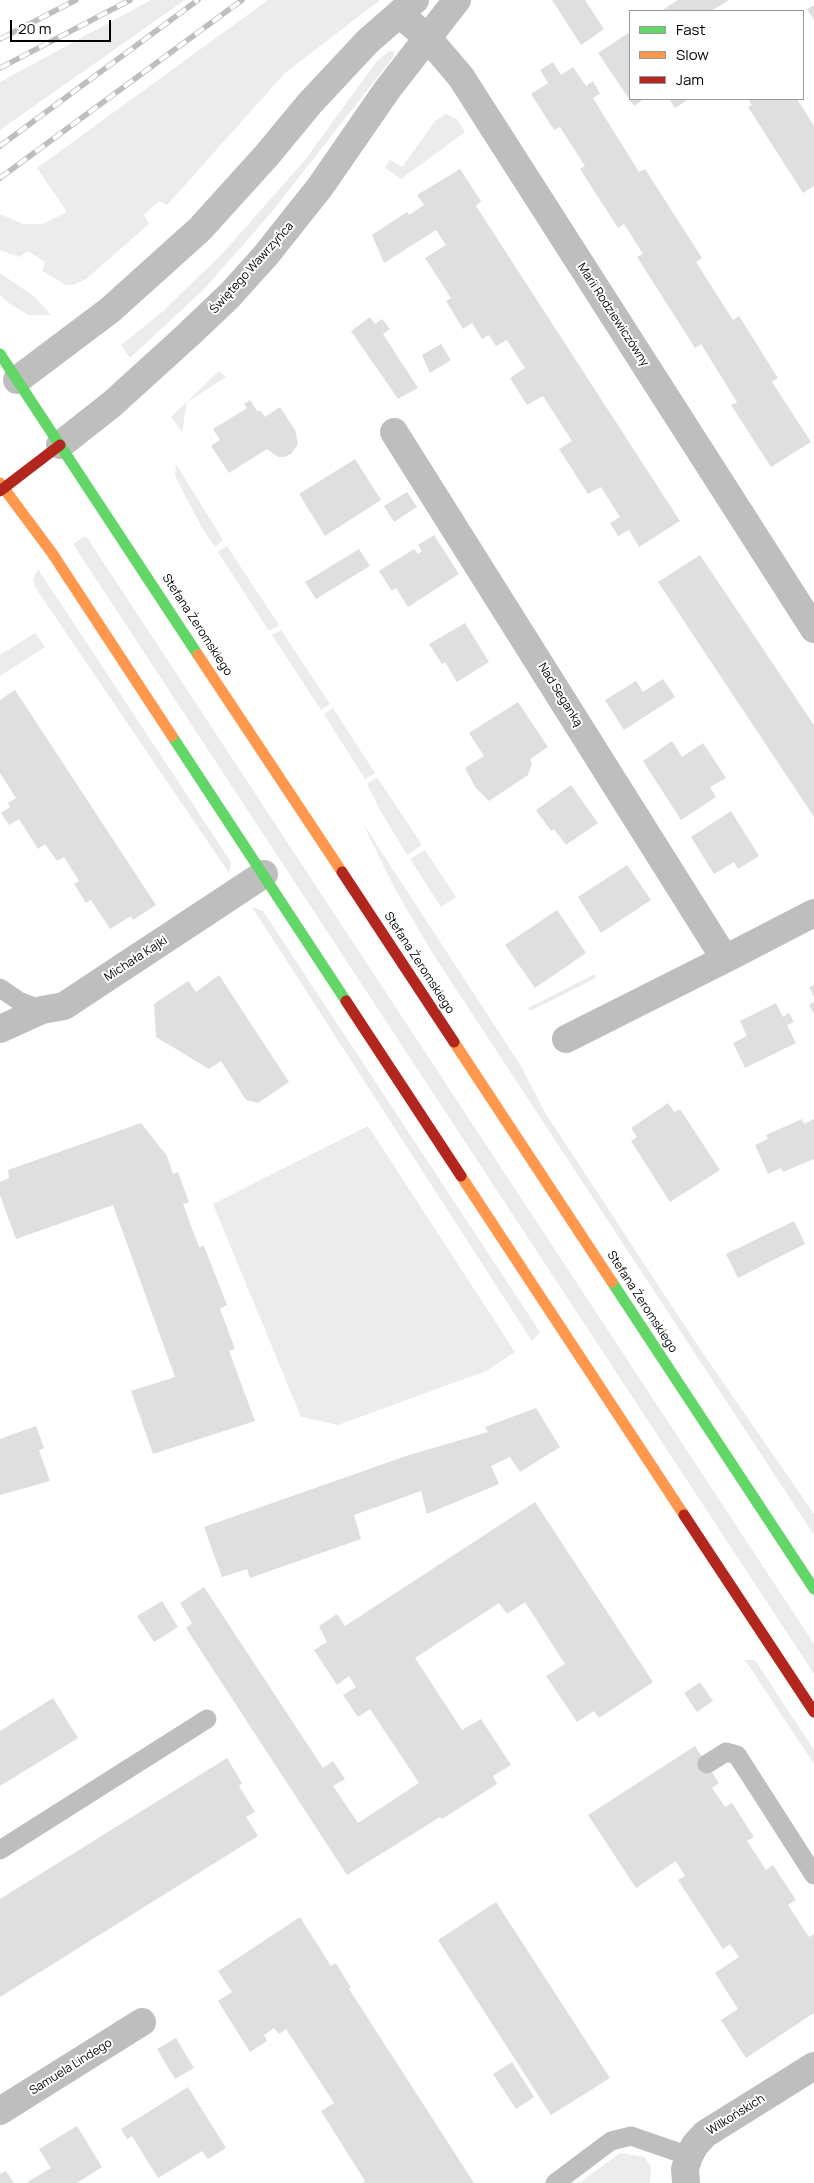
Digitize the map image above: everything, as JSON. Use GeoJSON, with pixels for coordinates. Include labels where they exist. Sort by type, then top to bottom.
{"type":"FeatureCollection","features":[{"type":"Feature","properties":{"kind":"main road","name":"Stefana Żeromskiego"},"geometry":{"type":"LineString","coordinates":[[0,354],[11,384],[60,445],[814,1589]]}},
{"type":"Feature","properties":{"kind":"main road","name":"Świętego Wawrzyńca"},"geometry":{"type":"LineString","coordinates":[[1,488],[60,445]]}},
{"type":"Feature","properties":{"kind":"main road"},"geometry":{"type":"LineString","coordinates":[[1,488],[52,553],[814,1712]]}},
{"type":"Feature","properties":{"kind":"street","name":"Świętego Wawrzyńca"},"geometry":{"type":"LineString","coordinates":[[60,445],[112,404],[188,336],[256,266],[320,187],[386,90],[457,0]]}},
{"type":"Feature","properties":{"kind":"street","name":"Marii Rodziewiczówny"},"geometry":{"type":"LineString","coordinates":[[407,7],[427,37],[461,77],[814,629]]}},
{"type":"Feature","properties":{"kind":"street"},"geometry":{"type":"LineString","coordinates":[[11,384],[110,310],[200,229],[267,155],[310,103],[368,42],[407,7]]}},
{"type":"Feature","properties":{"kind":"street","name":"Nad Seganką"},"geometry":{"type":"LineString","coordinates":[[394,432],[725,958]]}},
{"type":"Feature","properties":{"kind":"street","name":"Michała Kajki"},"geometry":{"type":"LineString","coordinates":[[0,1028],[42,1010],[64,1006],[264,874]]}},
{"type":"Feature","properties":{"kind":"street"},"geometry":{"type":"LineString","coordinates":[[566,1039],[814,913]]}},
{"type":"Feature","properties":{"kind":"street","name":"Samuela Lindego"},"geometry":{"type":"LineString","coordinates":[[0,2111],[142,2022]]}},
{"type":"Feature","properties":{"kind":"street","name":"Wilkońskich"},"geometry":{"type":"LineString","coordinates":[[686,2183],[685,2169],[689,2156],[695,2145],[705,2134],[814,2066]]}},
{"type":"Feature","properties":{"kind":"lane"},"geometry":{"type":"LineString","coordinates":[[0,988],[19,1001],[42,1010]]}},
{"type":"Feature","properties":{"kind":"lane"},"geometry":{"type":"LineString","coordinates":[[0,1850],[206,1719]]}},
{"type":"Feature","properties":{"kind":"lane"},"geometry":{"type":"LineString","coordinates":[[707,1764],[726,1752],[737,1755],[814,1875]]}},
{"type":"Feature","properties":{"kind":"lane"},"geometry":{"type":"LineString","coordinates":[[555,2183],[612,2141],[631,2136],[689,2156]]}},
{"type":"Feature","properties":{"kind":"shaded area"},"geometry":{"type":"Polygon","coordinates":[[[151,0],[185,0],[0,130],[0,82],[151,0]]]}},
{"type":"Feature","properties":{"kind":"shaded area"},"geometry":{"type":"Polygon","coordinates":[[[268,0],[380,0],[285,73],[167,205],[159,201],[144,215],[149,224],[86,279],[73,285],[66,285],[42,271],[45,262],[28,251],[19,257],[0,250],[0,214],[23,224],[43,224],[67,212],[37,168],[268,0]]]}},
{"type":"Feature","properties":{"kind":"shaded area"},"geometry":{"type":"Polygon","coordinates":[[[389,51],[394,51],[394,56],[271,213],[204,289],[130,358],[121,345],[162,312],[221,255],[305,160],[376,62],[389,51]]]}},
{"type":"Feature","properties":{"kind":"shaded area"},"geometry":{"type":"Polygon","coordinates":[[[446,114],[457,119],[465,132],[401,179],[385,168],[390,160],[402,167],[436,120],[446,114]]]}},
{"type":"Feature","properties":{"kind":"shaded area"},"geometry":{"type":"Polygon","coordinates":[[[0,273],[35,297],[51,315],[29,315],[10,304],[0,295],[0,273]]]}},
{"type":"Feature","properties":{"kind":"shaded area"},"geometry":{"type":"Polygon","coordinates":[[[219,371],[226,377],[187,402],[182,432],[171,417],[219,371]]]}},
{"type":"Feature","properties":{"kind":"shaded area"},"geometry":{"type":"Polygon","coordinates":[[[176,464],[223,540],[215,547],[202,528],[175,476],[176,464]]]}},
{"type":"Feature","properties":{"kind":"shaded area"},"geometry":{"type":"Polygon","coordinates":[[[86,536],[814,1644],[814,1674],[73,544],[86,536]]]}},
{"type":"Feature","properties":{"kind":"shaded area"},"geometry":{"type":"Polygon","coordinates":[[[227,546],[279,625],[269,631],[218,552],[227,546]]]}},
{"type":"Feature","properties":{"kind":"shaded area"},"geometry":{"type":"Polygon","coordinates":[[[38,569],[231,862],[229,873],[35,587],[33,579],[38,569]]]}},
{"type":"Feature","properties":{"kind":"shaded area"},"geometry":{"type":"Polygon","coordinates":[[[281,630],[330,704],[321,710],[272,635],[281,630]]]}},
{"type":"Feature","properties":{"kind":"shaded area"},"geometry":{"type":"Polygon","coordinates":[[[35,633],[45,647],[0,676],[0,655],[35,633]]]}},
{"type":"Feature","properties":{"kind":"shaded area"},"geometry":{"type":"Polygon","coordinates":[[[333,708],[375,773],[365,779],[324,714],[333,708]]]}},
{"type":"Feature","properties":{"kind":"shaded area"},"geometry":{"type":"Polygon","coordinates":[[[377,777],[422,845],[407,855],[367,784],[377,777]]]}},
{"type":"Feature","properties":{"kind":"shaded area"},"geometry":{"type":"Polygon","coordinates":[[[362,822],[521,1066],[544,1111],[698,1346],[814,1514],[814,1535],[433,954],[395,889],[362,822]]]}},
{"type":"Feature","properties":{"kind":"shaded area"},"geometry":{"type":"Polygon","coordinates":[[[425,850],[456,897],[441,907],[410,859],[425,850]]]}},
{"type":"Feature","properties":{"kind":"shaded area"},"geometry":{"type":"Polygon","coordinates":[[[252,907],[263,911],[540,1332],[532,1341],[252,907]]]}},
{"type":"Feature","properties":{"kind":"shaded area"},"geometry":{"type":"Polygon","coordinates":[[[595,974],[596,978],[530,1011],[528,1008],[595,974]]]}},
{"type":"Feature","properties":{"kind":"shaded area"},"geometry":{"type":"Polygon","coordinates":[[[368,1126],[515,1352],[486,1371],[338,1425],[301,1417],[213,1204],[368,1126]]]}},
{"type":"Feature","properties":{"kind":"shaded area"},"geometry":{"type":"Polygon","coordinates":[[[745,1660],[755,1660],[814,1750],[814,1764],[745,1660]]]}},
{"type":"Feature","properties":{"kind":"shaded area"},"geometry":{"type":"Polygon","coordinates":[[[620,2153],[644,2157],[651,2167],[650,2183],[579,2183],[620,2153]]]}},
{"type":"Feature","properties":{"kind":"building"},"geometry":{"type":"Polygon","coordinates":[[[552,0],[585,0],[604,29],[581,45],[552,0]]]}},
{"type":"Feature","properties":{"kind":"building"},"geometry":{"type":"Polygon","coordinates":[[[678,0],[729,0],[713,10],[663,10],[678,0]]]}},
{"type":"Feature","properties":{"kind":"building"},"geometry":{"type":"Polygon","coordinates":[[[814,5],[814,20],[807,9],[814,5]]]}},
{"type":"Feature","properties":{"kind":"building"},"geometry":{"type":"Polygon","coordinates":[[[629,33],[629,99],[598,53],[629,33]]]}},
{"type":"Feature","properties":{"kind":"building"},"geometry":{"type":"Polygon","coordinates":[[[553,62],[561,75],[573,67],[586,86],[593,81],[600,94],[593,98],[639,172],[645,169],[702,258],[696,262],[715,292],[733,320],[739,316],[778,378],[772,382],[811,442],[771,467],[731,405],[737,402],[701,344],[695,348],[637,257],[643,254],[624,224],[618,228],[580,169],[585,166],[560,127],[554,130],[531,94],[548,83],[540,70],[553,62]]]}},
{"type":"Feature","properties":{"kind":"building"},"geometry":{"type":"Polygon","coordinates":[[[630,100],[643,100],[634,106],[630,100]]]}},
{"type":"Feature","properties":{"kind":"building"},"geometry":{"type":"Polygon","coordinates":[[[670,100],[687,100],[675,108],[670,100]]]}},
{"type":"Feature","properties":{"kind":"building"},"geometry":{"type":"Polygon","coordinates":[[[749,100],[798,100],[814,126],[814,186],[803,193],[748,107],[752,105],[749,100]]]}},
{"type":"Feature","properties":{"kind":"building"},"geometry":{"type":"Polygon","coordinates":[[[460,169],[481,201],[476,206],[680,521],[639,547],[629,530],[618,536],[610,523],[620,517],[601,487],[588,494],[559,449],[572,441],[543,396],[527,405],[510,378],[525,368],[507,340],[496,346],[489,335],[482,339],[472,323],[463,329],[446,301],[451,298],[425,258],[446,245],[436,230],[384,263],[372,235],[407,212],[409,215],[424,205],[417,195],[460,169]]]}},
{"type":"Feature","properties":{"kind":"building"},"geometry":{"type":"Polygon","coordinates":[[[370,317],[375,324],[382,319],[390,329],[383,334],[418,388],[398,399],[351,331],[370,317]]]}},
{"type":"Feature","properties":{"kind":"building"},"geometry":{"type":"Polygon","coordinates":[[[441,344],[451,360],[430,373],[422,355],[441,344]]]}},
{"type":"Feature","properties":{"kind":"building"},"geometry":{"type":"Polygon","coordinates":[[[250,400],[257,411],[261,411],[265,417],[280,407],[295,430],[298,444],[291,454],[284,457],[278,457],[267,449],[229,473],[211,446],[220,440],[213,429],[247,408],[244,404],[250,400]]]}},
{"type":"Feature","properties":{"kind":"building"},"geometry":{"type":"Polygon","coordinates":[[[355,459],[381,500],[325,536],[299,494],[355,459]]]}},
{"type":"Feature","properties":{"kind":"building"},"geometry":{"type":"Polygon","coordinates":[[[407,492],[417,507],[394,522],[384,506],[407,492]]]}},
{"type":"Feature","properties":{"kind":"building"},"geometry":{"type":"Polygon","coordinates":[[[434,535],[459,574],[408,607],[396,588],[392,591],[379,571],[414,549],[418,554],[422,551],[418,545],[434,535]]]}},
{"type":"Feature","properties":{"kind":"building"},"geometry":{"type":"Polygon","coordinates":[[[359,549],[370,566],[316,599],[305,582],[359,549]]]}},
{"type":"Feature","properties":{"kind":"building"},"geometry":{"type":"Polygon","coordinates":[[[700,555],[814,725],[814,817],[658,582],[700,555]]]}},
{"type":"Feature","properties":{"kind":"building"},"geometry":{"type":"Polygon","coordinates":[[[465,623],[489,662],[457,682],[445,662],[442,664],[429,644],[465,623]]]}},
{"type":"Feature","properties":{"kind":"building"},"geometry":{"type":"Polygon","coordinates":[[[663,679],[675,697],[624,730],[605,700],[636,681],[643,692],[663,679]]]}},
{"type":"Feature","properties":{"kind":"building"},"geometry":{"type":"Polygon","coordinates":[[[15,690],[156,905],[133,920],[131,916],[110,929],[91,900],[86,903],[74,884],[79,881],[64,857],[57,861],[45,844],[38,849],[19,819],[9,825],[1,813],[10,807],[8,803],[16,798],[0,773],[0,700],[15,690]]]}},
{"type":"Feature","properties":{"kind":"building"},"geometry":{"type":"Polygon","coordinates":[[[518,702],[548,747],[530,759],[532,763],[528,775],[489,801],[475,787],[465,768],[484,756],[469,733],[518,702]]]}},
{"type":"Feature","properties":{"kind":"building"},"geometry":{"type":"Polygon","coordinates":[[[672,741],[682,757],[703,743],[726,778],[710,787],[716,797],[681,820],[643,761],[672,741]]]}},
{"type":"Feature","properties":{"kind":"building"},"geometry":{"type":"Polygon","coordinates":[[[571,785],[598,823],[566,845],[554,829],[551,831],[536,810],[571,785]]]}},
{"type":"Feature","properties":{"kind":"building"},"geometry":{"type":"Polygon","coordinates":[[[731,811],[759,856],[738,869],[734,862],[714,874],[691,837],[731,811]]]}},
{"type":"Feature","properties":{"kind":"building"},"geometry":{"type":"Polygon","coordinates":[[[627,865],[651,900],[601,933],[578,897],[627,865]]]}},
{"type":"Feature","properties":{"kind":"building"},"geometry":{"type":"Polygon","coordinates":[[[557,910],[586,953],[535,988],[505,945],[557,910]]]}},
{"type":"Feature","properties":{"kind":"building"},"geometry":{"type":"Polygon","coordinates":[[[219,975],[289,1082],[258,1103],[246,1100],[221,1061],[209,1069],[156,1037],[154,1004],[188,981],[196,992],[219,975]]]}},
{"type":"Feature","properties":{"kind":"building"},"geometry":{"type":"Polygon","coordinates":[[[814,985],[814,997],[809,987],[814,985]]]}},
{"type":"Feature","properties":{"kind":"building"},"geometry":{"type":"Polygon","coordinates":[[[814,1002],[814,1014],[809,1005],[814,1002]]]}},
{"type":"Feature","properties":{"kind":"building"},"geometry":{"type":"Polygon","coordinates":[[[776,1003],[783,1017],[789,1013],[794,1022],[787,1025],[796,1043],[745,1068],[733,1043],[747,1036],[740,1021],[776,1003]]]}},
{"type":"Feature","properties":{"kind":"building"},"geometry":{"type":"Polygon","coordinates":[[[668,1103],[674,1112],[680,1109],[720,1170],[670,1202],[631,1141],[637,1137],[631,1128],[668,1103]]]}},
{"type":"Feature","properties":{"kind":"building"},"geometry":{"type":"Polygon","coordinates":[[[802,1119],[804,1124],[814,1119],[814,1159],[783,1172],[781,1168],[768,1174],[755,1145],[768,1139],[766,1135],[802,1119]]]}},
{"type":"Feature","properties":{"kind":"building"},"geometry":{"type":"Polygon","coordinates":[[[141,1123],[167,1156],[173,1174],[178,1172],[189,1202],[183,1204],[199,1247],[204,1246],[227,1305],[220,1309],[235,1349],[229,1351],[255,1421],[153,1454],[131,1391],[175,1377],[113,1205],[16,1239],[0,1195],[0,1182],[9,1178],[8,1170],[141,1123]]]}},
{"type":"Feature","properties":{"kind":"building"},"geometry":{"type":"Polygon","coordinates":[[[794,1221],[805,1244],[738,1278],[726,1254],[794,1221]]]}},
{"type":"Feature","properties":{"kind":"building"},"geometry":{"type":"Polygon","coordinates":[[[536,1408],[560,1447],[520,1472],[510,1457],[491,1466],[499,1484],[427,1514],[421,1491],[354,1515],[361,1539],[250,1578],[247,1569],[222,1577],[204,1527],[409,1455],[488,1432],[485,1427],[536,1408]]]}},
{"type":"Feature","properties":{"kind":"building"},"geometry":{"type":"Polygon","coordinates":[[[36,1426],[44,1448],[39,1450],[50,1481],[0,1495],[0,1439],[36,1426]]]}},
{"type":"Feature","properties":{"kind":"building"},"geometry":{"type":"Polygon","coordinates":[[[535,1502],[653,1682],[599,1718],[594,1711],[577,1722],[546,1676],[565,1664],[525,1602],[507,1614],[499,1603],[415,1658],[462,1730],[481,1719],[511,1765],[493,1776],[497,1784],[347,1875],[186,1628],[192,1623],[180,1603],[204,1587],[323,1768],[333,1761],[345,1779],[333,1786],[358,1823],[419,1783],[370,1709],[358,1717],[343,1695],[356,1687],[349,1676],[337,1685],[314,1650],[327,1642],[319,1626],[337,1614],[345,1626],[535,1502]]]}},
{"type":"Feature","properties":{"kind":"building"},"geometry":{"type":"Polygon","coordinates":[[[162,1601],[178,1627],[154,1642],[137,1616],[162,1601]]]}},
{"type":"Feature","properties":{"kind":"building"},"geometry":{"type":"Polygon","coordinates":[[[700,1682],[713,1701],[697,1712],[684,1693],[700,1682]]]}},
{"type":"Feature","properties":{"kind":"building"},"geometry":{"type":"Polygon","coordinates":[[[53,1698],[78,1738],[0,1786],[0,1731],[53,1698]]]}},
{"type":"Feature","properties":{"kind":"building"},"geometry":{"type":"Polygon","coordinates":[[[695,1746],[719,1783],[712,1788],[725,1807],[732,1803],[754,1837],[747,1841],[766,1870],[773,1865],[796,1900],[788,1905],[809,1937],[814,1934],[814,2013],[746,2058],[721,2020],[738,2009],[715,1973],[739,1957],[730,1944],[723,1949],[678,1880],[685,1876],[676,1861],[636,1888],[588,1815],[695,1746]]]}},
{"type":"Feature","properties":{"kind":"building"},"geometry":{"type":"Polygon","coordinates":[[[227,1758],[242,1783],[239,1786],[255,1812],[246,1817],[258,1836],[0,1997],[0,1899],[227,1758]]]}},
{"type":"Feature","properties":{"kind":"building"},"geometry":{"type":"Polygon","coordinates":[[[496,1902],[610,2078],[551,2115],[438,1940],[496,1902]]]}},
{"type":"Feature","properties":{"kind":"building"},"geometry":{"type":"Polygon","coordinates":[[[300,1917],[331,1966],[336,1963],[351,1988],[349,1989],[474,2183],[362,2183],[365,2181],[321,2111],[334,2103],[286,2029],[279,2034],[274,2028],[264,2035],[267,2041],[250,2052],[218,2001],[232,1992],[218,1971],[300,1917]]]}},
{"type":"Feature","properties":{"kind":"building"},"geometry":{"type":"Polygon","coordinates":[[[176,2038],[194,2068],[175,2079],[157,2049],[176,2038]]]}},
{"type":"Feature","properties":{"kind":"building"},"geometry":{"type":"Polygon","coordinates":[[[512,2062],[534,2097],[516,2109],[493,2074],[512,2062]]]}},
{"type":"Feature","properties":{"kind":"building"},"geometry":{"type":"Polygon","coordinates":[[[188,2087],[226,2148],[208,2159],[202,2151],[158,2178],[132,2136],[127,2139],[121,2129],[188,2087]]]}},
{"type":"Feature","properties":{"kind":"building"},"geometry":{"type":"Polygon","coordinates":[[[77,2126],[102,2167],[77,2183],[26,2183],[51,2168],[39,2149],[77,2126]]]}},
{"type":"Feature","properties":{"kind":"building"},"geometry":{"type":"Polygon","coordinates":[[[6,2171],[14,2183],[0,2183],[0,2174],[6,2171]]]}},
{"type":"Feature","properties":{"kind":"railway"},"geometry":{"type":"LineString","coordinates":[[0,39],[76,0]]}},
{"type":"Feature","properties":{"kind":"railway"},"geometry":{"type":"LineString","coordinates":[[0,68],[130,0]]}},
{"type":"Feature","properties":{"kind":"railway"},"geometry":{"type":"LineString","coordinates":[[0,146],[198,0]]}},
{"type":"Feature","properties":{"kind":"railway"},"geometry":{"type":"LineString","coordinates":[[0,178],[242,0]]}},
{"type":"Feature","properties":{"kind":"traffic: fast"},"geometry":{"type":"LineString","coordinates":[[0,354],[198,655]]}},
{"type":"Feature","properties":{"kind":"traffic: fast"},"geometry":{"type":"LineString","coordinates":[[172,736],[346,1001]]}},
{"type":"Feature","properties":{"kind":"traffic: fast"},"geometry":{"type":"LineString","coordinates":[[612,1282],[814,1589]]}},
{"type":"Feature","properties":{"kind":"traffic: slow"},"geometry":{"type":"LineString","coordinates":[[0,483],[52,553],[172,736]]}},
{"type":"Feature","properties":{"kind":"traffic: slow"},"geometry":{"type":"LineString","coordinates":[[198,655],[342,872]]}},
{"type":"Feature","properties":{"kind":"traffic: slow"},"geometry":{"type":"LineString","coordinates":[[454,1042],[612,1282]]}},
{"type":"Feature","properties":{"kind":"traffic: slow"},"geometry":{"type":"LineString","coordinates":[[461,1176],[684,1515]]}},
{"type":"Feature","properties":{"kind":"traffic: jam"},"geometry":{"type":"LineString","coordinates":[[0,491],[60,445]]}},
{"type":"Feature","properties":{"kind":"traffic: jam"},"geometry":{"type":"LineString","coordinates":[[342,872],[454,1042]]}},
{"type":"Feature","properties":{"kind":"traffic: jam"},"geometry":{"type":"LineString","coordinates":[[346,1001],[461,1176]]}},
{"type":"Feature","properties":{"kind":"traffic: jam"},"geometry":{"type":"LineString","coordinates":[[684,1515],[814,1712]]}}]}
